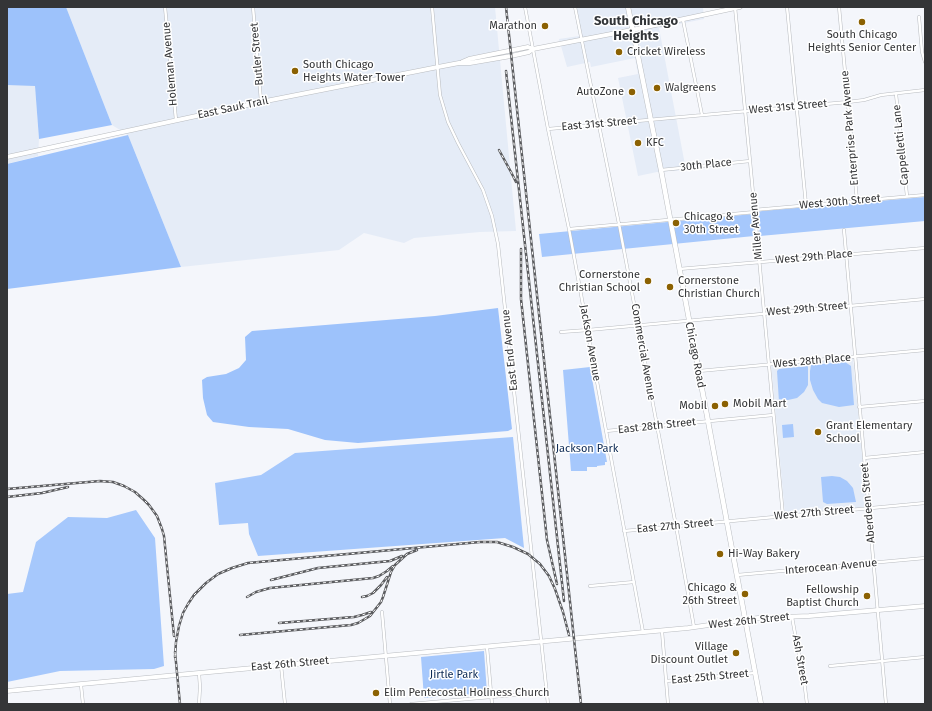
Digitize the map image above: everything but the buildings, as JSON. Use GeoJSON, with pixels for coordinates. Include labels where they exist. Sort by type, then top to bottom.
{"type":"FeatureCollection","features":[{"type":"Feature","properties":{"kind":"main road","name":"Chicago Road"},"geometry":{"type":"LineString","coordinates":[[628,7],[661,170],[760,704]]}},
{"type":"Feature","properties":{"kind":"street","name":"Holeman Avenue"},"geometry":{"type":"LineString","coordinates":[[165,7],[176,120]]}},
{"type":"Feature","properties":{"kind":"street","name":"Butler Street"},"geometry":{"type":"LineString","coordinates":[[253,7],[261,102]]}},
{"type":"Feature","properties":{"kind":"street","name":"East End Avenue"},"geometry":{"type":"LineString","coordinates":[[432,7],[440,96],[448,122],[482,190],[492,216],[498,244],[548,704]]}},
{"type":"Feature","properties":{"kind":"street","name":"Jackson Avenue"},"geometry":{"type":"LineString","coordinates":[[525,7],[569,229],[643,632]]}},
{"type":"Feature","properties":{"kind":"street","name":"Commercial Avenue"},"geometry":{"type":"LineString","coordinates":[[575,7],[620,224],[694,627]]}},
{"type":"Feature","properties":{"kind":"street","name":"East Sauk Trail"},"geometry":{"type":"LineString","coordinates":[[7,157],[261,102],[459,63],[470,63],[510,53],[529,52],[533,49],[683,20],[737,7]]}},
{"type":"Feature","properties":{"kind":"street","name":"Miller Avenue"},"geometry":{"type":"LineString","coordinates":[[737,7],[745,111],[783,516]]}},
{"type":"Feature","properties":{"kind":"street"},"geometry":{"type":"LineString","coordinates":[[787,7],[806,205]]}},
{"type":"Feature","properties":{"kind":"street","name":"Enterprise Park Avenue"},"geometry":{"type":"LineString","coordinates":[[839,7],[857,201]]}},
{"type":"Feature","properties":{"kind":"street"},"geometry":{"type":"LineString","coordinates":[[919,17],[922,52],[925,62]]}},
{"type":"Feature","properties":{"kind":"street"},"geometry":{"type":"LineString","coordinates":[[683,20],[702,115]]}},
{"type":"Feature","properties":{"kind":"street","name":"West 31st Street"},"geometry":{"type":"LineString","coordinates":[[650,119],[848,102],[864,100],[881,95],[925,90]]}},
{"type":"Feature","properties":{"kind":"street","name":"Cappelletti Lane"},"geometry":{"type":"LineString","coordinates":[[896,94],[906,196]]}},
{"type":"Feature","properties":{"kind":"street","name":"East 31st Street"},"geometry":{"type":"LineString","coordinates":[[548,129],[650,119]]}},
{"type":"Feature","properties":{"kind":"street","name":"30th Place"},"geometry":{"type":"LineString","coordinates":[[661,170],[750,161]]}},
{"type":"Feature","properties":{"kind":"street","name":"West 30th Street"},"geometry":{"type":"LineString","coordinates":[[569,229],[806,205],[925,195]]}},
{"type":"Feature","properties":{"kind":"street","name":"Aberdeen Street"},"geometry":{"type":"LineString","coordinates":[[844,230],[886,704]]}},
{"type":"Feature","properties":{"kind":"street","name":"West 29th Place"},"geometry":{"type":"LineString","coordinates":[[679,269],[925,248]]}},
{"type":"Feature","properties":{"kind":"street","name":"West 29th Street"},"geometry":{"type":"LineString","coordinates":[[561,332],[925,299]]}},
{"type":"Feature","properties":{"kind":"street","name":"West 28th Place"},"geometry":{"type":"LineString","coordinates":[[698,371],[925,350]]}},
{"type":"Feature","properties":{"kind":"street"},"geometry":{"type":"LineString","coordinates":[[860,407],[925,401]]}},
{"type":"Feature","properties":{"kind":"street","name":"East 28th Street"},"geometry":{"type":"LineString","coordinates":[[606,431],[773,415]]}},
{"type":"Feature","properties":{"kind":"street"},"geometry":{"type":"LineString","coordinates":[[864,458],[925,452]]}},
{"type":"Feature","properties":{"kind":"street","name":"West 27th Street"},"geometry":{"type":"LineString","coordinates":[[726,521],[925,503]]}},
{"type":"Feature","properties":{"kind":"street","name":"East 27th Street"},"geometry":{"type":"LineString","coordinates":[[624,531],[726,521]]}},
{"type":"Feature","properties":{"kind":"street","name":"Interocean Avenue"},"geometry":{"type":"LineString","coordinates":[[737,575],[925,558]]}},
{"type":"Feature","properties":{"kind":"street"},"geometry":{"type":"LineString","coordinates":[[590,586],[634,582]]}},
{"type":"Feature","properties":{"kind":"street","name":"West 26th Street"},"geometry":{"type":"LineString","coordinates":[[574,638],[694,627],[769,617],[817,616],[925,606]]}},
{"type":"Feature","properties":{"kind":"street"},"geometry":{"type":"LineString","coordinates":[[382,612],[390,704]]}},
{"type":"Feature","properties":{"kind":"street","name":"Ash Street"},"geometry":{"type":"LineString","coordinates":[[792,617],[807,704]]}},
{"type":"Feature","properties":{"kind":"street"},"geometry":{"type":"LineString","coordinates":[[662,630],[668,704]]}},
{"type":"Feature","properties":{"kind":"street","name":"East 26th Street"},"geometry":{"type":"LineString","coordinates":[[7,691],[574,638]]}},
{"type":"Feature","properties":{"kind":"street"},"geometry":{"type":"LineString","coordinates":[[487,646],[492,704]]}},
{"type":"Feature","properties":{"kind":"street"},"geometry":{"type":"LineString","coordinates":[[830,666],[925,657]]}},
{"type":"Feature","properties":{"kind":"street"},"geometry":{"type":"LineString","coordinates":[[281,665],[285,704]]}},
{"type":"Feature","properties":{"kind":"street"},"geometry":{"type":"LineString","coordinates":[[199,673],[199,704]]}},
{"type":"Feature","properties":{"kind":"street","name":"East 25th Street"},"geometry":{"type":"LineString","coordinates":[[666,681],[755,673]]}},
{"type":"Feature","properties":{"kind":"street"},"geometry":{"type":"LineString","coordinates":[[81,685],[83,704]]}},
{"type":"Feature","properties":{"kind":"street"},"geometry":{"type":"LineString","coordinates":[[411,704],[547,692]]}},
{"type":"Feature","properties":{"kind":"shaded area"},"geometry":{"type":"Polygon","coordinates":[[[7,7],[66,7],[112,125],[39,139],[35,86],[7,85],[7,7]]]}},
{"type":"Feature","properties":{"kind":"shaded area"},"geometry":{"type":"Polygon","coordinates":[[[66,7],[495,7],[516,231],[480,232],[414,238],[404,243],[364,233],[339,250],[181,267],[128,135],[112,125],[66,7]]]}},
{"type":"Feature","properties":{"kind":"shaded area"},"geometry":{"type":"Polygon","coordinates":[[[574,7],[703,7],[704,19],[659,28],[686,170],[657,172],[638,176],[618,78],[638,74],[635,58],[591,67],[590,62],[567,67],[559,39],[579,36],[574,7]]]}},
{"type":"Feature","properties":{"kind":"shaded area"},"geometry":{"type":"Polygon","coordinates":[[[7,85],[35,85],[39,139],[38,156],[7,164],[7,85]]]}},
{"type":"Feature","properties":{"kind":"shaded area"},"geometry":{"type":"Polygon","coordinates":[[[128,135],[181,267],[7,289],[7,164],[128,135]]]}},
{"type":"Feature","properties":{"kind":"shaded area"},"geometry":{"type":"Polygon","coordinates":[[[498,308],[512,429],[508,431],[358,443],[325,440],[288,429],[249,427],[213,422],[207,415],[203,398],[202,380],[207,377],[226,374],[239,368],[246,360],[245,337],[252,331],[435,316],[498,308]]]}},
{"type":"Feature","properties":{"kind":"shaded area","name":"Grant Elementary School"},"geometry":{"type":"Polygon","coordinates":[[[853,358],[867,507],[785,514],[771,365],[853,358]]]}},
{"type":"Feature","properties":{"kind":"green space"},"geometry":{"type":"Polygon","coordinates":[[[925,197],[925,221],[760,236],[758,212],[762,211],[925,197]]]}},
{"type":"Feature","properties":{"kind":"green space"},"geometry":{"type":"Polygon","coordinates":[[[753,214],[754,236],[542,257],[539,234],[753,214]]]}},
{"type":"Feature","properties":{"kind":"green space"},"geometry":{"type":"Polygon","coordinates":[[[845,362],[851,366],[854,405],[839,407],[822,403],[813,390],[810,380],[811,365],[845,362]]]}},
{"type":"Feature","properties":{"kind":"green space"},"geometry":{"type":"Polygon","coordinates":[[[808,366],[808,385],[804,392],[797,398],[779,402],[777,371],[779,369],[808,366]]]}},
{"type":"Feature","properties":{"kind":"green space","name":"Jackson Park"},"geometry":{"type":"Polygon","coordinates":[[[590,367],[607,462],[605,462],[605,465],[597,467],[587,467],[587,471],[571,471],[563,370],[590,367]]]}},
{"type":"Feature","properties":{"kind":"green space"},"geometry":{"type":"Polygon","coordinates":[[[793,424],[794,437],[783,438],[782,425],[793,424]]]}},
{"type":"Feature","properties":{"kind":"green space"},"geometry":{"type":"Polygon","coordinates":[[[513,437],[524,548],[505,538],[258,556],[249,534],[248,523],[219,525],[215,483],[261,475],[295,453],[513,437]]]}},
{"type":"Feature","properties":{"kind":"green space"},"geometry":{"type":"Polygon","coordinates":[[[821,477],[840,477],[847,481],[853,488],[856,502],[827,504],[823,502],[821,477]]]}},
{"type":"Feature","properties":{"kind":"green space"},"geometry":{"type":"Polygon","coordinates":[[[136,510],[155,538],[164,666],[154,669],[60,671],[7,682],[7,594],[23,592],[36,542],[68,517],[107,518],[136,510]]]}},
{"type":"Feature","properties":{"kind":"green space","name":"Jirtle Park"},"geometry":{"type":"Polygon","coordinates":[[[484,651],[487,693],[424,698],[421,657],[484,651]]]}},
{"type":"Feature","properties":{"kind":"railway"},"geometry":{"type":"LineString","coordinates":[[506,7],[581,704]]}},
{"type":"Feature","properties":{"kind":"railway"},"geometry":{"type":"LineString","coordinates":[[506,71],[564,601]]}},
{"type":"Feature","properties":{"kind":"railway"},"geometry":{"type":"LineString","coordinates":[[499,150],[516,182]]}},
{"type":"Feature","properties":{"kind":"railway"},"geometry":{"type":"LineString","coordinates":[[521,249],[521,299],[547,540],[557,584]]}},
{"type":"Feature","properties":{"kind":"railway"},"geometry":{"type":"LineString","coordinates":[[7,489],[100,481],[113,482],[135,492],[149,505],[157,516],[164,536],[174,636]]}},
{"type":"Feature","properties":{"kind":"railway"},"geometry":{"type":"LineString","coordinates":[[7,497],[42,493],[68,487]]}},
{"type":"Feature","properties":{"kind":"railway"},"geometry":{"type":"LineString","coordinates":[[175,657],[179,626],[183,613],[188,604],[194,595],[206,583],[218,574],[232,568],[248,563],[480,542],[497,542],[513,547],[528,554],[540,564],[549,576],[555,589],[569,635]]}},
{"type":"Feature","properties":{"kind":"railway"},"geometry":{"type":"LineString","coordinates":[[240,635],[351,625],[358,623],[370,616],[381,602],[391,572],[395,565],[407,554],[417,550]]}},
{"type":"Feature","properties":{"kind":"railway"},"geometry":{"type":"LineString","coordinates":[[271,580],[318,568],[390,561],[402,556]]}},
{"type":"Feature","properties":{"kind":"railway"},"geometry":{"type":"LineString","coordinates":[[247,597],[256,592],[270,588],[373,578],[379,576],[393,566]]}},
{"type":"Feature","properties":{"kind":"railway"},"geometry":{"type":"LineString","coordinates":[[362,597],[373,593],[387,577]]}},
{"type":"Feature","properties":{"kind":"railway"},"geometry":{"type":"LineString","coordinates":[[279,623],[354,617],[371,612]]}},
{"type":"Feature","properties":{"kind":"railway"},"geometry":{"type":"LineString","coordinates":[[175,652],[180,704]]}},
{"type":"Feature","properties":{"kind":"place","name":"South Chicago Heights Senior Center"},"geometry":{"type":"Point","coordinates":[862,22]}},
{"type":"Feature","properties":{"kind":"place","name":"Marathon"},"geometry":{"type":"Point","coordinates":[545,26]}},
{"type":"Feature","properties":{"kind":"place","name":"Cricket Wireless"},"geometry":{"type":"Point","coordinates":[619,52]}},
{"type":"Feature","properties":{"kind":"place","name":"South Chicago Heights Water Tower"},"geometry":{"type":"Point","coordinates":[295,71]}},
{"type":"Feature","properties":{"kind":"place","name":"Walgreens"},"geometry":{"type":"Point","coordinates":[657,88]}},
{"type":"Feature","properties":{"kind":"place","name":"AutoZone"},"geometry":{"type":"Point","coordinates":[632,92]}},
{"type":"Feature","properties":{"kind":"place","name":"KFC"},"geometry":{"type":"Point","coordinates":[638,143]}},
{"type":"Feature","properties":{"kind":"place","name":"Chicago & 30th Street"},"geometry":{"type":"Point","coordinates":[676,223]}},
{"type":"Feature","properties":{"kind":"place","name":"Cornerstone Christian School"},"geometry":{"type":"Point","coordinates":[648,281]}},
{"type":"Feature","properties":{"kind":"place","name":"Cornerstone Christian Church"},"geometry":{"type":"Point","coordinates":[670,287]}},
{"type":"Feature","properties":{"kind":"place","name":"Mobil Mart"},"geometry":{"type":"Point","coordinates":[725,404]}},
{"type":"Feature","properties":{"kind":"place","name":"Mobil"},"geometry":{"type":"Point","coordinates":[715,406]}},
{"type":"Feature","properties":{"kind":"place","name":"Grant Elementary School"},"geometry":{"type":"Point","coordinates":[818,432]}},
{"type":"Feature","properties":{"kind":"place","name":"Hi-Way Bakery"},"geometry":{"type":"Point","coordinates":[720,554]}},
{"type":"Feature","properties":{"kind":"place","name":"Chicago & 26th Street"},"geometry":{"type":"Point","coordinates":[745,594]}},
{"type":"Feature","properties":{"kind":"place","name":"Fellowship Baptist Church"},"geometry":{"type":"Point","coordinates":[867,596]}},
{"type":"Feature","properties":{"kind":"place","name":"Village Discount Outlet"},"geometry":{"type":"Point","coordinates":[736,653]}},
{"type":"Feature","properties":{"kind":"place","name":"Elim Pentecostal Holiness Church"},"geometry":{"type":"Point","coordinates":[376,693]}},
{"type":"Feature","properties":{"kind":"district","name":"South Chicago Heights"},"geometry":{"type":"Point","coordinates":[636,28]}}]}
